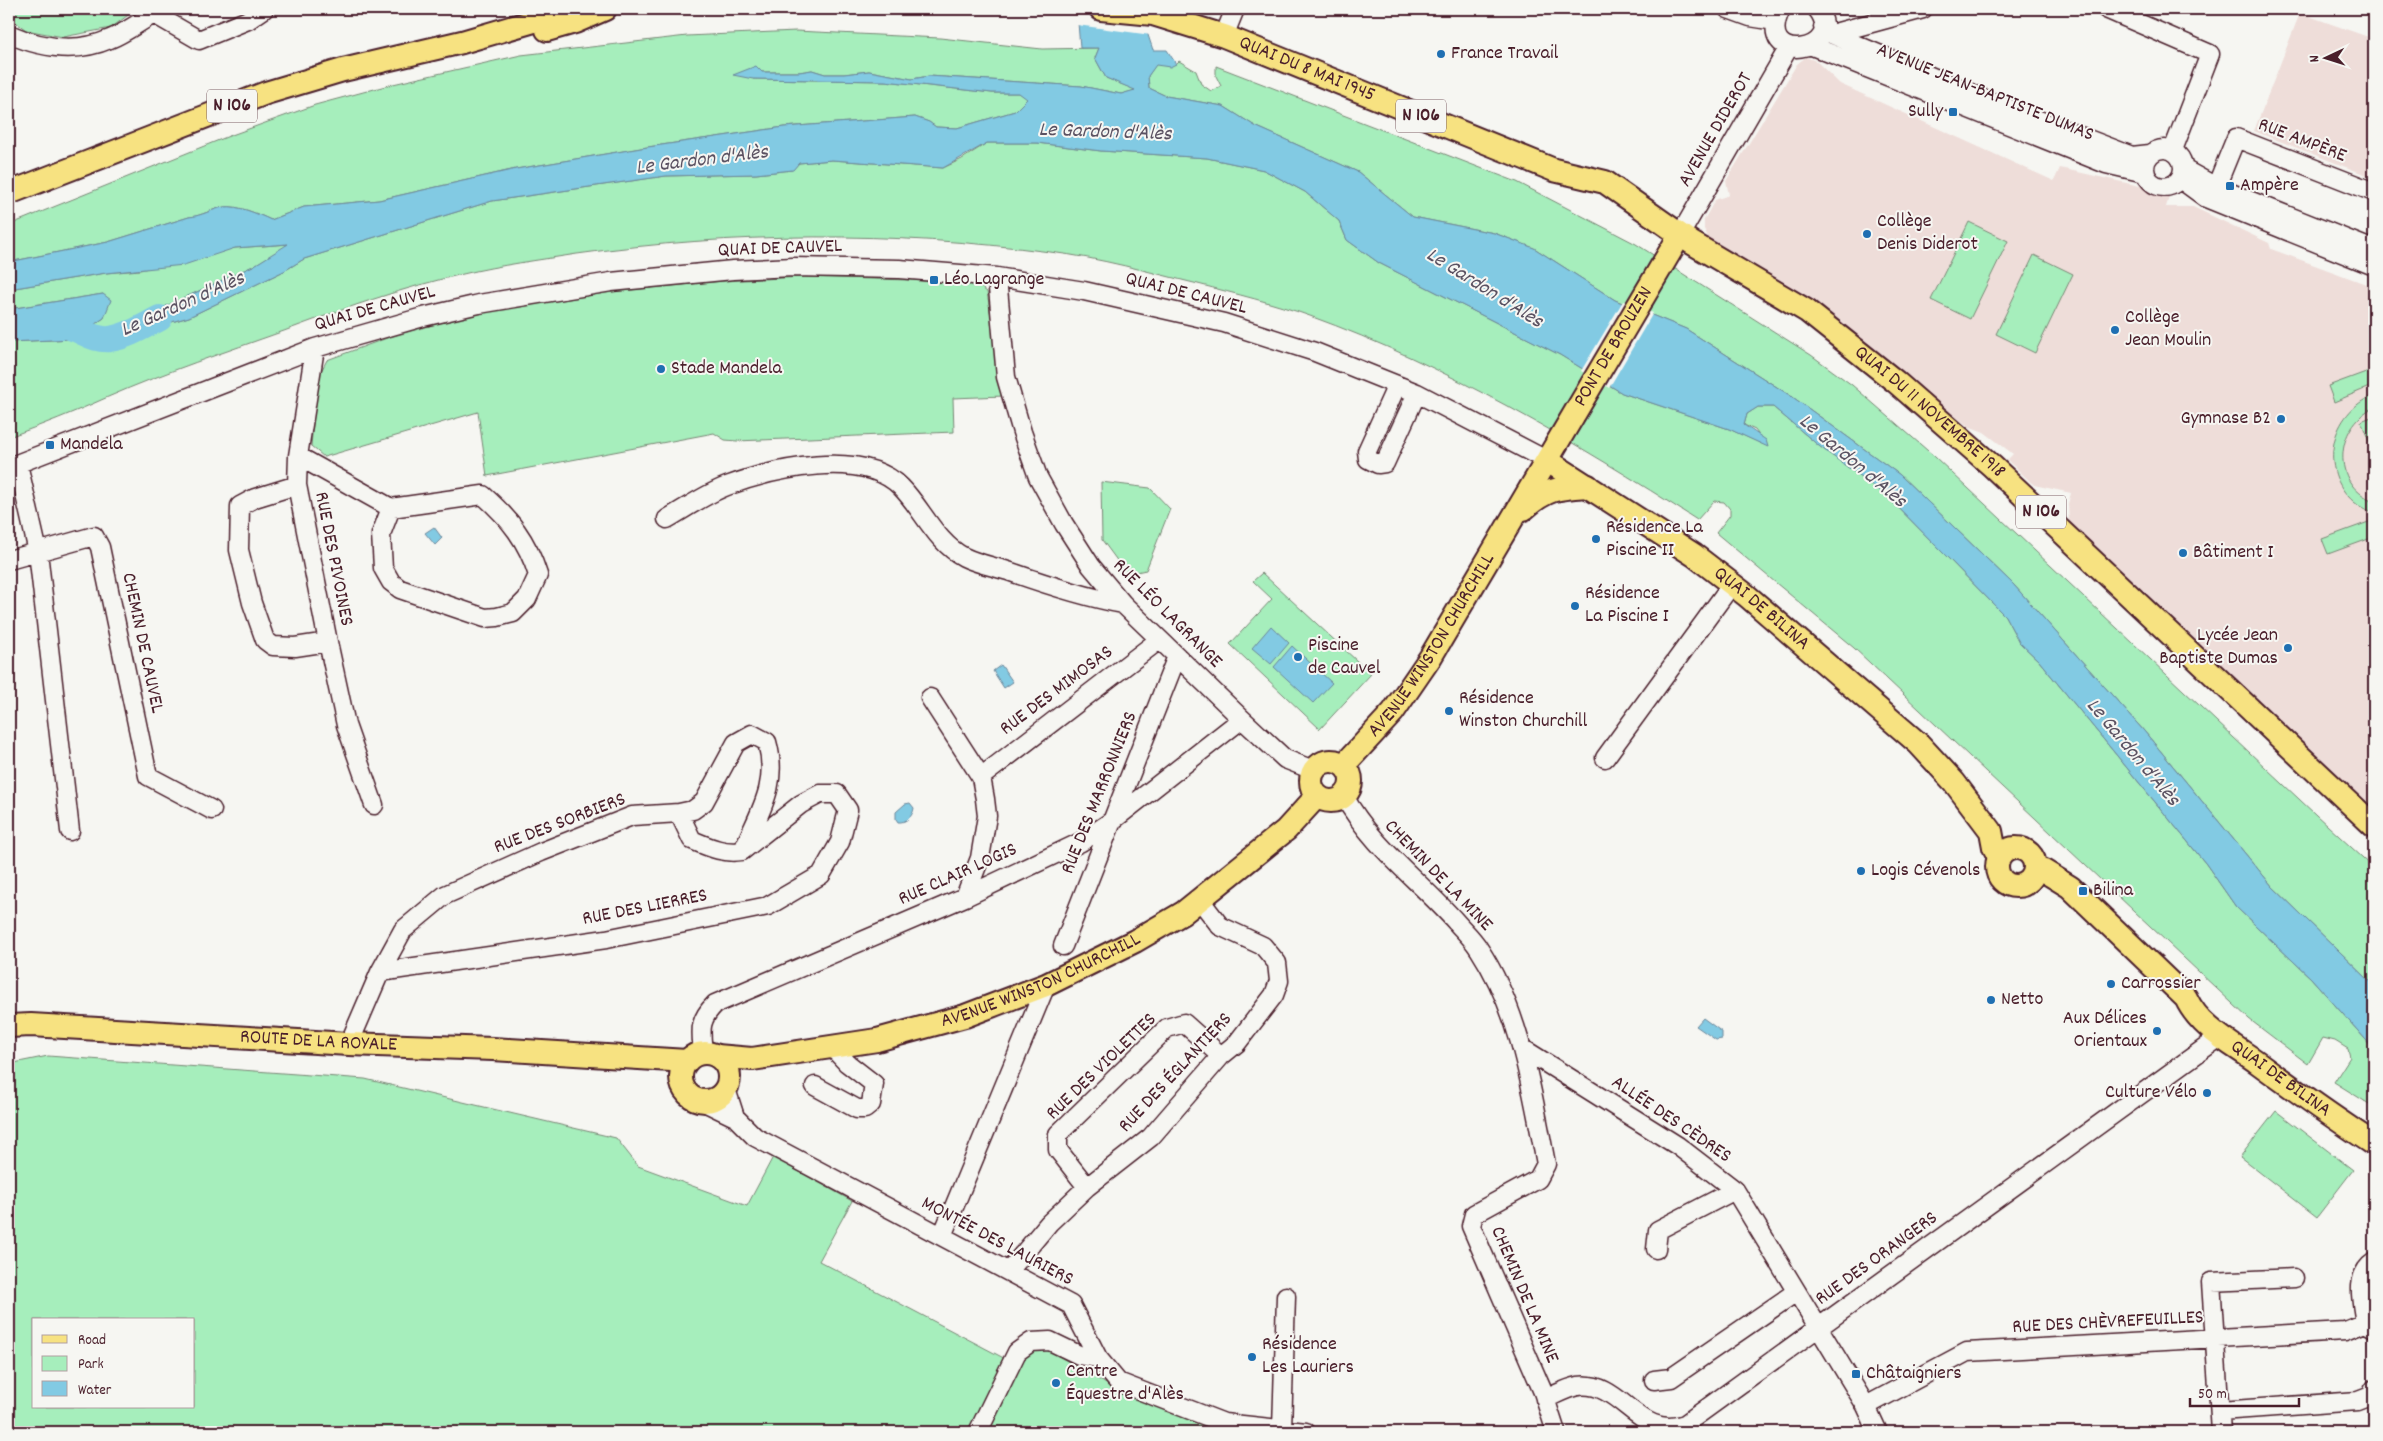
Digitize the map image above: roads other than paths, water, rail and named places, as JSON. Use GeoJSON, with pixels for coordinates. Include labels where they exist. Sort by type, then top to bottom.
{"type":"FeatureCollection","features":[{"type":"Feature","properties":{"kind":"main road","name":"N 106"},"geometry":{"type":"LineString","coordinates":[[9,193],[266,93],[343,70],[462,42],[548,17],[567,9]]}},
{"type":"Feature","properties":{"kind":"main road","name":"N 106"},"geometry":{"type":"LineString","coordinates":[[462,42],[545,30],[575,22],[605,9]]}},
{"type":"Feature","properties":{"kind":"main road","name":"N 106"},"geometry":{"type":"LineString","coordinates":[[1101,9],[1148,12]]}},
{"type":"Feature","properties":{"kind":"main road","name":"QUAI DU 8 MAI 1945"},"geometry":{"type":"LineString","coordinates":[[1148,12],[1224,36],[1554,170],[1605,182],[1675,244]]}},
{"type":"Feature","properties":{"kind":"main road","name":"PONT DE BROUZEN"},"geometry":{"type":"LineString","coordinates":[[1552,454],[1675,244]]}},
{"type":"Feature","properties":{"kind":"main road","name":"QUAI DU 11 NOVEMBRE 1918"},"geometry":{"type":"LineString","coordinates":[[1675,244],[1807,311],[1896,382],[1992,466],[2374,826]]}},
{"type":"Feature","properties":{"kind":"main road","name":"QUAI DE BILINA"},"geometry":{"type":"LineString","coordinates":[[1552,454],[1588,486],[1694,555],[1732,584],[1919,744],[1954,782],[1991,831],[1994,847],[2009,852]]}},
{"type":"Feature","properties":{"kind":"main road","name":"AVENUE WINSTON CHURCHILL"},"geometry":{"type":"LineString","coordinates":[[1344,765],[1393,712],[1430,658],[1552,454]]}},
{"type":"Feature","properties":{"kind":"main road","name":"AVENUE WINSTON CHURCHILL"},"geometry":{"type":"LineString","coordinates":[[1513,520],[1536,498],[1549,490],[1558,487],[1588,486]]}},
{"type":"Feature","properties":{"kind":"main road"},"geometry":{"type":"LineString","coordinates":[[1327,760],[1344,765],[1350,774],[1351,780],[1348,792],[1333,801],[1317,796],[1310,781],[1313,770],[1327,760]]}},
{"type":"Feature","properties":{"kind":"main road","name":"AVENUE WINSTON CHURCHILL"},"geometry":{"type":"LineString","coordinates":[[703,1057],[752,1059],[832,1047],[925,1028],[989,1008],[1046,985],[1135,941],[1200,900],[1286,830],[1317,796]]}},
{"type":"Feature","properties":{"kind":"main road"},"geometry":{"type":"LineString","coordinates":[[2009,852],[2029,853],[2034,861],[2032,875],[2018,886],[2006,884],[1998,874],[1996,867],[2009,852]]}},
{"type":"Feature","properties":{"kind":"main road","name":"QUAI DE BILINA"},"geometry":{"type":"LineString","coordinates":[[2032,875],[2073,903],[2179,1007],[2191,1009],[2220,1036],[2320,1109],[2374,1144]]}},
{"type":"Feature","properties":{"kind":"main road","name":"ROUTE DE LA ROYALE"},"geometry":{"type":"LineString","coordinates":[[9,1026],[31,1025],[349,1044],[493,1049],[628,1057],[703,1057]]}},
{"type":"Feature","properties":{"kind":"main road","name":"ROUTE DE LA ROYALE"},"geometry":{"type":"LineString","coordinates":[[628,1057],[672,1077],[682,1084]]}},
{"type":"Feature","properties":{"kind":"main road"},"geometry":{"type":"LineString","coordinates":[[728,1084],[726,1066],[703,1057],[681,1076],[682,1084],[690,1096],[704,1102],[717,1099],[728,1084],[752,1059]]}},
{"type":"Feature","properties":{"kind":"street"},"geometry":{"type":"LineString","coordinates":[[9,34],[33,44],[70,49],[109,40],[155,11],[199,40],[248,20],[264,9]]}},
{"type":"Feature","properties":{"kind":"street"},"geometry":{"type":"LineString","coordinates":[[1224,36],[1235,9]]}},
{"type":"Feature","properties":{"kind":"street"},"geometry":{"type":"LineString","coordinates":[[1728,9],[1750,17],[1778,15],[1775,29],[1780,40],[1789,47]]}},
{"type":"Feature","properties":{"kind":"street"},"geometry":{"type":"LineString","coordinates":[[1816,9],[1821,15],[1827,31]]}},
{"type":"Feature","properties":{"kind":"street"},"geometry":{"type":"LineString","coordinates":[[1812,46],[1827,31],[1923,9]]}},
{"type":"Feature","properties":{"kind":"street"},"geometry":{"type":"LineString","coordinates":[[2106,9],[2210,54],[2173,150]]}},
{"type":"Feature","properties":{"kind":"street","name":"AVENUE JEAN-BAPTISTE DUMAS"},"geometry":{"type":"LineString","coordinates":[[1827,31],[1989,101],[2132,156],[2150,154]]}},
{"type":"Feature","properties":{"kind":"street","name":"AVENUE JEAN-BAPTISTE DUMAS"},"geometry":{"type":"LineString","coordinates":[[1789,47],[1800,49],[1812,46],[2106,164],[2145,173]]}},
{"type":"Feature","properties":{"kind":"street","name":"AVENUE DIDEROT"},"geometry":{"type":"LineString","coordinates":[[1675,244],[1789,47]]}},
{"type":"Feature","properties":{"kind":"street","name":"RUE AMPÈRE"},"geometry":{"type":"LineString","coordinates":[[2216,187],[2236,138],[2374,192]]}},
{"type":"Feature","properties":{"kind":"street"},"geometry":{"type":"LineString","coordinates":[[2158,149],[2173,150],[2182,158],[2182,174],[2169,187],[2162,188],[2154,185],[2145,173],[2145,162],[2150,154],[2158,149]]}},
{"type":"Feature","properties":{"kind":"street"},"geometry":{"type":"LineString","coordinates":[[2182,174],[2374,250]]}},
{"type":"Feature","properties":{"kind":"street"},"geometry":{"type":"LineString","coordinates":[[2182,174],[2206,198],[2374,266]]}},
{"type":"Feature","properties":{"kind":"street","name":"QUAI DE CAUVEL"},"geometry":{"type":"LineString","coordinates":[[14,465],[315,348],[469,306],[612,282],[673,275],[793,267],[898,268],[997,277],[1084,292],[1224,323],[1314,352],[1397,385],[1552,454]]}},
{"type":"Feature","properties":{"kind":"street","name":"RUE LÉO LAGRANGE"},"geometry":{"type":"LineString","coordinates":[[997,277],[1006,377],[1022,432],[1038,477],[1064,524],[1091,566],[1159,640],[1285,758],[1313,770]]}},
{"type":"Feature","properties":{"kind":"street","name":"RUE DES PIVOINES"},"geometry":{"type":"LineString","coordinates":[[315,348],[298,456],[297,484],[346,725],[374,805]]}},
{"type":"Feature","properties":{"kind":"street"},"geometry":{"type":"LineString","coordinates":[[1397,385],[1366,451],[1368,460],[1378,464],[1385,463],[1417,393]]}},
{"type":"Feature","properties":{"kind":"street"},"geometry":{"type":"LineString","coordinates":[[298,456],[391,508],[483,495],[504,514],[531,552],[538,576],[533,591],[513,613],[485,618],[400,589],[391,582],[383,568],[381,534],[391,508]]}},
{"type":"Feature","properties":{"kind":"street"},"geometry":{"type":"LineString","coordinates":[[14,465],[38,552],[70,831]]}},
{"type":"Feature","properties":{"kind":"street"},"geometry":{"type":"LineString","coordinates":[[667,519],[726,486],[776,471],[826,465],[864,466],[883,472],[900,486],[944,541],[963,556],[1087,597],[1124,604]]}},
{"type":"Feature","properties":{"kind":"street","name":"RUE DES PIVOINES"},"geometry":{"type":"LineString","coordinates":[[297,484],[255,498],[240,506],[239,550],[252,603],[265,640],[273,646],[288,647],[328,642]]}},
{"type":"Feature","properties":{"kind":"street","name":"CHEMIN DE CAUVEL"},"geometry":{"type":"LineString","coordinates":[[9,560],[94,536],[100,547],[148,776],[212,810]]}},
{"type":"Feature","properties":{"kind":"street"},"geometry":{"type":"LineString","coordinates":[[1605,758],[1732,584]]}},
{"type":"Feature","properties":{"kind":"street","name":"RUE DES MIMOSAS"},"geometry":{"type":"LineString","coordinates":[[980,777],[1159,640]]}},
{"type":"Feature","properties":{"kind":"street","name":"RUE DES MARRONNIERS"},"geometry":{"type":"LineString","coordinates":[[1062,946],[1177,656]]}},
{"type":"Feature","properties":{"kind":"street"},"geometry":{"type":"LineString","coordinates":[[930,698],[980,777],[987,816],[980,858],[965,897]]}},
{"type":"Feature","properties":{"kind":"street","name":"RUE CLAIR LOGIS"},"geometry":{"type":"LineString","coordinates":[[703,1057],[701,1036],[704,1016],[715,1004],[965,897],[1081,842],[1112,821],[1242,719]]}},
{"type":"Feature","properties":{"kind":"street"},"geometry":{"type":"LineString","coordinates":[[752,734],[768,742],[772,760],[770,789],[742,851],[730,853],[715,850],[692,840],[680,813],[693,810],[704,802],[736,743],[752,734]]}},
{"type":"Feature","properties":{"kind":"street","name":"RUE DES LIERRES"},"geometry":{"type":"LineString","coordinates":[[380,972],[606,939],[768,906],[821,875],[840,842],[848,810],[837,794],[820,794],[801,804],[742,851]]}},
{"type":"Feature","properties":{"kind":"street","name":"CHEMIN DE LA MINE"},"geometry":{"type":"LineString","coordinates":[[1344,796],[1361,826],[1445,909],[1479,948],[1502,994],[1522,1048],[1546,1164],[1538,1179],[1474,1214],[1471,1226],[1545,1399],[1556,1432]]}},
{"type":"Feature","properties":{"kind":"street","name":"RUE DES SORBIERS"},"geometry":{"type":"LineString","coordinates":[[349,1044],[380,972],[403,930],[445,895],[541,852],[632,816],[680,813]]}},
{"type":"Feature","properties":{"kind":"street","name":"RUE DES ÉGLANTIERS"},"geometry":{"type":"LineString","coordinates":[[1009,1271],[1049,1223],[1087,1186],[1151,1137],[1221,1056],[1237,1043],[1274,995],[1280,972],[1277,963],[1263,946],[1220,926],[1200,900]]}},
{"type":"Feature","properties":{"kind":"street"},"geometry":{"type":"LineString","coordinates":[[942,1236],[1046,985]]}},
{"type":"Feature","properties":{"kind":"street","name":"RUE DES VIOLETTES"},"geometry":{"type":"LineString","coordinates":[[1087,1186],[1058,1150],[1058,1134],[1167,1028],[1184,1023],[1221,1056]]}},
{"type":"Feature","properties":{"kind":"street","name":"RUE DES ORANGERS"},"geometry":{"type":"LineString","coordinates":[[1545,1399],[1577,1386],[1592,1387],[1608,1394],[1653,1427],[1672,1429],[1685,1424],[2220,1036]]}},
{"type":"Feature","properties":{"kind":"street"},"geometry":{"type":"LineString","coordinates":[[815,1086],[857,1109],[865,1109],[871,1104],[874,1084],[847,1063],[832,1047]]}},
{"type":"Feature","properties":{"kind":"street","name":"ALLÉE DES CÈDRES"},"geometry":{"type":"LineString","coordinates":[[1522,1048],[1678,1146],[1735,1190],[1866,1406],[1878,1432]]}},
{"type":"Feature","properties":{"kind":"street","name":"MONTÉE DES LAURIERS"},"geometry":{"type":"LineString","coordinates":[[728,1084],[735,1117]]}},
{"type":"Feature","properties":{"kind":"street","name":"MONTÉE DES LAURIERS"},"geometry":{"type":"LineString","coordinates":[[704,1102],[735,1117],[755,1136],[1071,1305],[1098,1358],[1118,1382],[1224,1422],[1295,1431]]}},
{"type":"Feature","properties":{"kind":"street"},"geometry":{"type":"LineString","coordinates":[[1656,1249],[1658,1230],[1735,1190]]}},
{"type":"Feature","properties":{"kind":"street","name":"RUE DES CHÈVREFEUILLES"},"geometry":{"type":"LineString","coordinates":[[1866,1406],[1967,1352],[2345,1331],[2369,1326],[2360,1289],[2363,1275],[2374,1262]]}},
{"type":"Feature","properties":{"kind":"street"},"geometry":{"type":"LineString","coordinates":[[2221,1432],[2211,1282],[2294,1278]]}},
{"type":"Feature","properties":{"kind":"street"},"geometry":{"type":"LineString","coordinates":[[1654,1380],[1671,1378],[1796,1292]]}},
{"type":"Feature","properties":{"kind":"street"},"geometry":{"type":"LineString","coordinates":[[1286,1296],[1295,1431]]}},
{"type":"Feature","properties":{"kind":"street"},"geometry":{"type":"LineString","coordinates":[[978,1432],[1017,1352],[1031,1342],[1050,1341],[1079,1355],[1098,1358]]}},
{"type":"Feature","properties":{"kind":"street"},"geometry":{"type":"LineString","coordinates":[[2220,1411],[2358,1401],[2371,1396],[2374,1389]]}},
{"type":"Feature","properties":{"kind":"water"},"geometry":{"type":"Polygon","coordinates":[[[1130,9],[1148,35],[1153,50],[1167,50],[1176,64],[1170,67],[1156,65],[1148,76],[1149,88],[1166,96],[1223,106],[1255,126],[1358,172],[1413,217],[1494,233],[1534,248],[1615,300],[1686,329],[1794,398],[1900,475],[2013,584],[2144,731],[2272,886],[2374,985],[2374,1049],[2311,978],[2236,907],[2206,864],[2039,661],[2019,642],[2005,616],[1887,496],[1819,446],[1773,407],[1758,407],[1747,414],[1744,425],[1766,440],[1768,447],[1729,429],[1622,393],[1560,355],[1379,263],[1347,240],[1339,221],[1305,192],[1264,170],[1207,158],[1101,151],[1037,143],[987,143],[943,168],[832,160],[799,163],[793,170],[756,174],[666,176],[492,201],[304,259],[284,271],[189,317],[129,334],[158,310],[253,266],[288,244],[235,248],[184,265],[106,273],[9,289],[9,262],[108,242],[224,207],[242,209],[271,220],[304,207],[379,200],[516,169],[784,127],[915,117],[929,122],[936,127],[957,128],[1015,111],[1027,99],[1019,93],[992,93],[885,81],[753,79],[733,75],[756,66],[762,72],[812,70],[825,74],[844,74],[869,71],[912,79],[929,76],[1081,86],[1121,94],[1135,90],[1106,78],[1095,58],[1099,48],[1080,48],[1077,10],[1130,9]]]}},
{"type":"Feature","properties":{"kind":"water"},"geometry":{"type":"Polygon","coordinates":[[[103,294],[111,300],[104,318],[89,328],[95,338],[9,342],[9,309],[103,294]]]}},
{"type":"Feature","properties":{"kind":"water"},"geometry":{"type":"Polygon","coordinates":[[[434,527],[442,538],[435,545],[425,533],[434,527]]]}},
{"type":"Feature","properties":{"kind":"water"},"geometry":{"type":"Polygon","coordinates":[[[1271,626],[1289,643],[1271,664],[1252,648],[1271,626]]]}},
{"type":"Feature","properties":{"kind":"water"},"geometry":{"type":"Polygon","coordinates":[[[1292,646],[1332,683],[1313,703],[1274,667],[1292,646]]]}},
{"type":"Feature","properties":{"kind":"water"},"geometry":{"type":"Polygon","coordinates":[[[1001,665],[1013,682],[1004,688],[993,671],[1001,665]]]}},
{"type":"Feature","properties":{"kind":"water"},"geometry":{"type":"Polygon","coordinates":[[[910,803],[914,808],[912,814],[906,820],[898,822],[896,812],[905,804],[910,803]]]}},
{"type":"Feature","properties":{"kind":"water"},"geometry":{"type":"Polygon","coordinates":[[[1703,1018],[1722,1032],[1722,1039],[1716,1040],[1696,1026],[1703,1018]]]}},
{"type":"Feature","properties":{"kind":"waterway","name":"Le Gardon d'Alès"},"geometry":{"type":"LineString","coordinates":[[9,328],[52,324],[72,328],[99,338],[110,339],[130,333],[160,318]]}},
{"type":"Feature","properties":{"kind":"place","name":"France Travail"},"geometry":{"type":"Point","coordinates":[1441,54]}},
{"type":"Feature","properties":{"kind":"place","name":"Sully"},"geometry":{"type":"Point","coordinates":[1953,112]}},
{"type":"Feature","properties":{"kind":"place","name":"Ampère"},"geometry":{"type":"Point","coordinates":[2230,186]}},
{"type":"Feature","properties":{"kind":"place","name":"Collège Denis Diderot"},"geometry":{"type":"Point","coordinates":[1867,234]}},
{"type":"Feature","properties":{"kind":"place","name":"Léo Lagrange"},"geometry":{"type":"Point","coordinates":[934,280]}},
{"type":"Feature","properties":{"kind":"place","name":"Collège Jean Moulin"},"geometry":{"type":"Point","coordinates":[2115,330]}},
{"type":"Feature","properties":{"kind":"place","name":"Stade Mandela"},"geometry":{"type":"Point","coordinates":[661,369]}},
{"type":"Feature","properties":{"kind":"place","name":"Gymnase B2"},"geometry":{"type":"Point","coordinates":[2281,419]}},
{"type":"Feature","properties":{"kind":"place","name":"Mandela"},"geometry":{"type":"Point","coordinates":[50,445]}},
{"type":"Feature","properties":{"kind":"place","name":"Résidence La Piscine II"},"geometry":{"type":"Point","coordinates":[1596,539]}},
{"type":"Feature","properties":{"kind":"place","name":"Bâtiment I"},"geometry":{"type":"Point","coordinates":[2183,553]}},
{"type":"Feature","properties":{"kind":"place","name":"Résidence La Piscine I"},"geometry":{"type":"Point","coordinates":[1575,606]}},
{"type":"Feature","properties":{"kind":"place","name":"Lycée Jean Baptiste Dumas"},"geometry":{"type":"Point","coordinates":[2288,648]}},
{"type":"Feature","properties":{"kind":"place","name":"Piscine de Cauvel"},"geometry":{"type":"Point","coordinates":[1298,657]}},
{"type":"Feature","properties":{"kind":"place","name":"Résidence Winston Churchill"},"geometry":{"type":"Point","coordinates":[1449,711]}},
{"type":"Feature","properties":{"kind":"place","name":"Logis Cévenols"},"geometry":{"type":"Point","coordinates":[1861,871]}},
{"type":"Feature","properties":{"kind":"place","name":"Bilina"},"geometry":{"type":"Point","coordinates":[2083,891]}},
{"type":"Feature","properties":{"kind":"place","name":"Carrossier"},"geometry":{"type":"Point","coordinates":[2111,984]}},
{"type":"Feature","properties":{"kind":"place","name":"Netto"},"geometry":{"type":"Point","coordinates":[1991,1000]}},
{"type":"Feature","properties":{"kind":"place","name":"Aux Délices Orientaux"},"geometry":{"type":"Point","coordinates":[2157,1031]}},
{"type":"Feature","properties":{"kind":"place","name":"Culture Vélo"},"geometry":{"type":"Point","coordinates":[2207,1093]}},
{"type":"Feature","properties":{"kind":"place","name":"Résidence Les Lauriers"},"geometry":{"type":"Point","coordinates":[1252,1357]}},
{"type":"Feature","properties":{"kind":"place","name":"Châtaigniers"},"geometry":{"type":"Point","coordinates":[1856,1374]}},
{"type":"Feature","properties":{"kind":"place","name":"Centre Équestre d'Alès"},"geometry":{"type":"Point","coordinates":[1056,1383]}}]}
